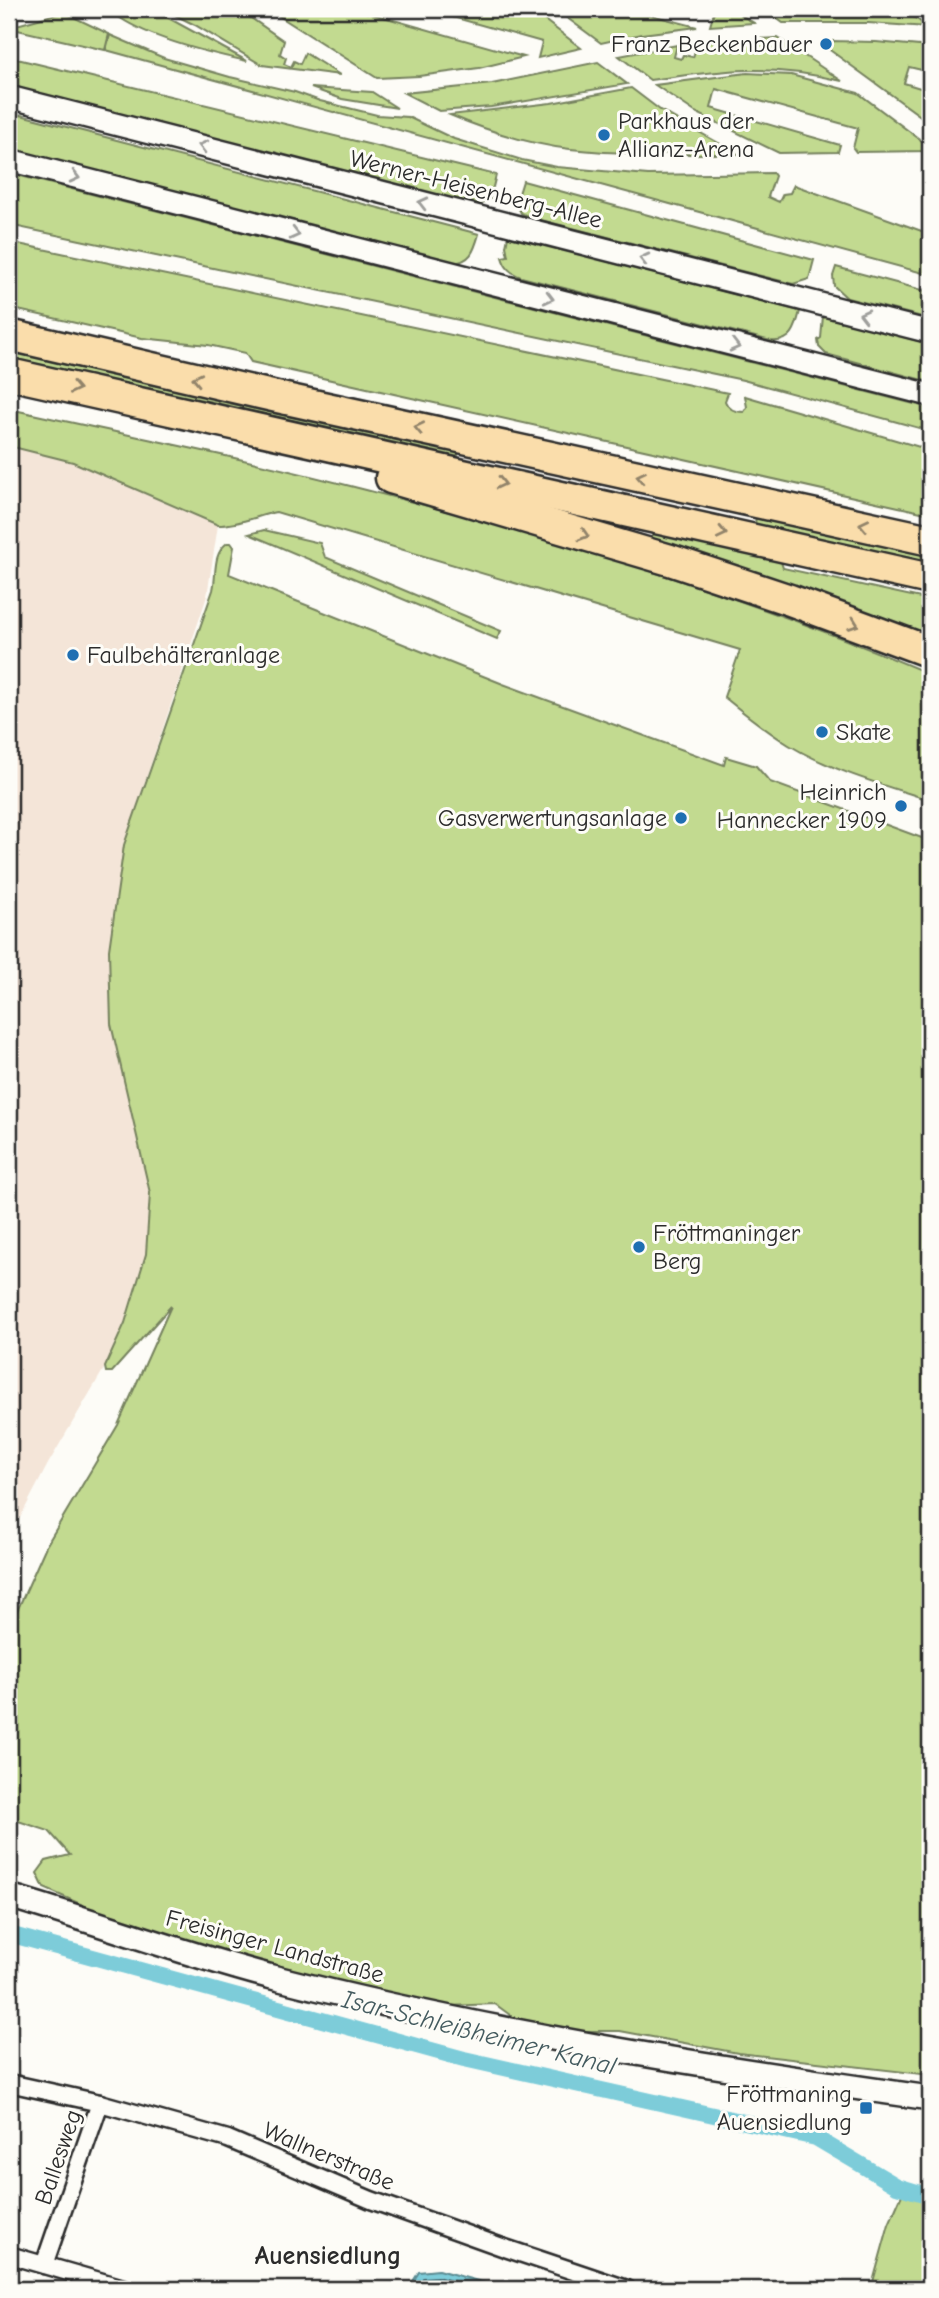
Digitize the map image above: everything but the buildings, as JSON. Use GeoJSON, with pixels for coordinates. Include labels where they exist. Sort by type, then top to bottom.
{"type":"FeatureCollection","features":[{"type":"Feature","properties":{"kind":"highway"},"geometry":{"type":"LineString","coordinates":[[9,335],[277,397],[930,540]]}},
{"type":"Feature","properties":{"kind":"highway"},"geometry":{"type":"LineString","coordinates":[[9,374],[930,579]]}},
{"type":"Feature","properties":{"kind":"highway"},"geometry":{"type":"LineString","coordinates":[[219,420],[253,446],[419,485],[670,560],[790,600],[930,652]]}},
{"type":"Feature","properties":{"kind":"main road","name":"Freisinger Landstraße"},"geometry":{"type":"LineString","coordinates":[[9,1896],[274,1977],[438,2017],[531,2036],[722,2068],[929,2098]]}},
{"type":"Feature","properties":{"kind":"street","name":"Werner-Heisenberg-Allee"},"geometry":{"type":"LineString","coordinates":[[9,97],[930,332]]}},
{"type":"Feature","properties":{"kind":"street"},"geometry":{"type":"LineString","coordinates":[[9,160],[930,395]]}},
{"type":"Feature","properties":{"kind":"street","name":"Wallnerstraße"},"geometry":{"type":"LineString","coordinates":[[9,2083],[100,2103],[228,2138],[371,2200],[627,2289]]}},
{"type":"Feature","properties":{"kind":"street","name":"Ballesweg"},"geometry":{"type":"LineString","coordinates":[[44,2265],[100,2103]]}},
{"type":"Feature","properties":{"kind":"street"},"geometry":{"type":"LineString","coordinates":[[9,2255],[127,2289]]}},
{"type":"Feature","properties":{"kind":"shaded area"},"geometry":{"type":"Polygon","coordinates":[[[9,446],[73,462],[218,525],[207,596],[124,845],[111,1024],[150,1193],[146,1254],[125,1323],[105,1367],[48,1464],[9,1539],[9,446]]]}},
{"type":"Feature","properties":{"kind":"green space"},"geometry":{"type":"Polygon","coordinates":[[[117,9],[152,9],[247,61],[161,38],[116,15],[117,9]]]}},
{"type":"Feature","properties":{"kind":"green space"},"geometry":{"type":"Polygon","coordinates":[[[163,9],[238,9],[284,41],[280,54],[286,58],[284,64],[291,67],[294,61],[300,64],[305,53],[340,75],[262,65],[163,9]]]}},
{"type":"Feature","properties":{"kind":"green space"},"geometry":{"type":"Polygon","coordinates":[[[268,9],[355,9],[524,57],[479,68],[419,76],[377,78],[268,9]]]}},
{"type":"Feature","properties":{"kind":"green space"},"geometry":{"type":"Polygon","coordinates":[[[424,9],[530,9],[581,48],[538,58],[542,42],[424,9]]]}},
{"type":"Feature","properties":{"kind":"green space"},"geometry":{"type":"Polygon","coordinates":[[[555,9],[628,9],[697,27],[642,34],[601,43],[555,9]]]}},
{"type":"Feature","properties":{"kind":"green space"},"geometry":{"type":"Polygon","coordinates":[[[703,9],[731,9],[754,23],[710,26],[714,12],[703,9]]]}},
{"type":"Feature","properties":{"kind":"green space"},"geometry":{"type":"Polygon","coordinates":[[[764,9],[902,9],[928,27],[868,23],[783,23],[764,9]]]}},
{"type":"Feature","properties":{"kind":"green space"},"geometry":{"type":"Polygon","coordinates":[[[63,12],[109,34],[105,50],[13,29],[13,26],[63,12]]]}},
{"type":"Feature","properties":{"kind":"green space"},"geometry":{"type":"Polygon","coordinates":[[[110,35],[164,58],[230,77],[377,115],[408,117],[454,139],[522,160],[557,167],[648,175],[773,173],[775,176],[768,197],[779,202],[783,194],[790,193],[794,185],[930,234],[930,275],[106,50],[110,35]]]}},
{"type":"Feature","properties":{"kind":"green space"},"geometry":{"type":"Polygon","coordinates":[[[778,38],[842,81],[816,75],[768,70],[700,73],[650,80],[619,56],[677,45],[674,57],[681,59],[683,55],[693,57],[698,42],[778,38]]]}},
{"type":"Feature","properties":{"kind":"green space"},"geometry":{"type":"Polygon","coordinates":[[[830,41],[930,47],[930,72],[909,67],[904,83],[930,91],[926,120],[827,48],[830,41]]]}},
{"type":"Feature","properties":{"kind":"green space"},"geometry":{"type":"Polygon","coordinates":[[[9,57],[496,175],[490,199],[482,203],[463,202],[9,86],[9,57]]]}},
{"type":"Feature","properties":{"kind":"green space"},"geometry":{"type":"Polygon","coordinates":[[[598,62],[627,84],[491,107],[439,111],[404,93],[492,84],[598,62]]]}},
{"type":"Feature","properties":{"kind":"green space"},"geometry":{"type":"Polygon","coordinates":[[[747,73],[791,75],[858,93],[930,147],[930,151],[856,152],[853,148],[858,128],[716,89],[711,108],[840,145],[838,152],[779,153],[695,112],[655,85],[747,73]]]}},
{"type":"Feature","properties":{"kind":"green space"},"geometry":{"type":"Polygon","coordinates":[[[311,88],[372,92],[397,108],[342,99],[311,88]]]}},
{"type":"Feature","properties":{"kind":"green space"},"geometry":{"type":"Polygon","coordinates":[[[631,88],[660,110],[738,154],[633,153],[570,149],[509,136],[450,115],[551,103],[631,88]]]}},
{"type":"Feature","properties":{"kind":"green space"},"geometry":{"type":"Polygon","coordinates":[[[9,112],[479,234],[468,258],[452,263],[9,149],[9,112]]]}},
{"type":"Feature","properties":{"kind":"green space"},"geometry":{"type":"Polygon","coordinates":[[[9,173],[930,408],[930,431],[743,380],[9,225],[9,173]]]}},
{"type":"Feature","properties":{"kind":"green space"},"geometry":{"type":"Polygon","coordinates":[[[523,181],[814,260],[809,279],[793,284],[529,217],[521,213],[516,203],[523,181]]]}},
{"type":"Feature","properties":{"kind":"green space"},"geometry":{"type":"Polygon","coordinates":[[[508,236],[800,311],[792,333],[784,340],[771,341],[521,277],[509,270],[502,257],[508,256],[508,236]]]}},
{"type":"Feature","properties":{"kind":"green space"},"geometry":{"type":"Polygon","coordinates":[[[9,242],[728,393],[726,404],[738,411],[744,412],[747,407],[745,396],[930,450],[930,514],[251,362],[245,353],[208,345],[142,338],[9,308],[9,242]]]}},
{"type":"Feature","properties":{"kind":"green space"},"geometry":{"type":"Polygon","coordinates":[[[836,267],[930,292],[930,319],[847,298],[834,286],[836,267]]]}},
{"type":"Feature","properties":{"kind":"green space"},"geometry":{"type":"Polygon","coordinates":[[[823,316],[930,344],[930,382],[826,354],[819,347],[818,340],[821,338],[823,316]]]}},
{"type":"Feature","properties":{"kind":"green space"},"geometry":{"type":"Polygon","coordinates":[[[9,351],[459,450],[457,459],[9,359],[9,351]]]}},
{"type":"Feature","properties":{"kind":"green space"},"geometry":{"type":"Polygon","coordinates":[[[9,409],[277,468],[509,528],[723,595],[930,674],[930,800],[858,777],[805,754],[780,740],[740,710],[724,697],[740,650],[276,512],[218,525],[73,462],[9,446],[9,409]]]}},
{"type":"Feature","properties":{"kind":"green space"},"geometry":{"type":"Polygon","coordinates":[[[756,516],[930,555],[930,564],[755,525],[756,516]]]}},
{"type":"Feature","properties":{"kind":"green space"},"geometry":{"type":"Polygon","coordinates":[[[264,530],[320,543],[325,557],[501,631],[497,639],[249,534],[264,530]]]}},
{"type":"Feature","properties":{"kind":"green space"},"geometry":{"type":"Polygon","coordinates":[[[654,532],[769,556],[781,562],[783,568],[930,600],[930,638],[651,538],[654,532]]]}},
{"type":"Feature","properties":{"kind":"green space"},"geometry":{"type":"Polygon","coordinates":[[[227,543],[234,547],[229,574],[503,684],[724,765],[726,757],[756,766],[770,782],[930,841],[930,2075],[738,2053],[620,2031],[572,2031],[525,2026],[495,2004],[448,2006],[312,1978],[119,1921],[44,1888],[37,1873],[46,1861],[70,1855],[49,1831],[9,1818],[9,1629],[46,1546],[118,1425],[171,1306],[112,1372],[106,1372],[105,1367],[125,1323],[146,1254],[150,1193],[111,1024],[109,950],[124,845],[213,590],[219,553],[227,543]]]}},
{"type":"Feature","properties":{"kind":"green space"},"geometry":{"type":"Polygon","coordinates":[[[904,2190],[930,2198],[930,2289],[871,2289],[889,2224],[904,2190]]]}},
{"type":"Feature","properties":{"kind":"water"},"geometry":{"type":"Polygon","coordinates":[[[438,2270],[507,2289],[408,2289],[419,2272],[438,2270]]]}},
{"type":"Feature","properties":{"kind":"waterway","name":"Isar-Schleißheimer Kanal"},"geometry":{"type":"LineString","coordinates":[[9,1934],[464,2059],[816,2138],[897,2186],[930,2196]]}},
{"type":"Feature","properties":{"kind":"place","name":"Franz Beckenbauer"},"geometry":{"type":"Point","coordinates":[826,44]}},
{"type":"Feature","properties":{"kind":"place","name":"Parkhaus der Allianz-Arena"},"geometry":{"type":"Point","coordinates":[604,135]}},
{"type":"Feature","properties":{"kind":"place","name":"Faulbehälteranlage"},"geometry":{"type":"Point","coordinates":[73,655]}},
{"type":"Feature","properties":{"kind":"place","name":"Skate"},"geometry":{"type":"Point","coordinates":[822,732]}},
{"type":"Feature","properties":{"kind":"place","name":"Heinrich Hannecker 1909"},"geometry":{"type":"Point","coordinates":[901,806]}},
{"type":"Feature","properties":{"kind":"place","name":"Gasverwertungsanlage"},"geometry":{"type":"Point","coordinates":[681,818]}},
{"type":"Feature","properties":{"kind":"place","name":"Fröttmaninger Berg"},"geometry":{"type":"Point","coordinates":[639,1247]}},
{"type":"Feature","properties":{"kind":"place","name":"Fröttmaning Auensiedlung"},"geometry":{"type":"Point","coordinates":[866,2108]}},
{"type":"Feature","properties":{"kind":"district","name":"Auensiedlung"},"geometry":{"type":"Point","coordinates":[328,2256]}}]}
